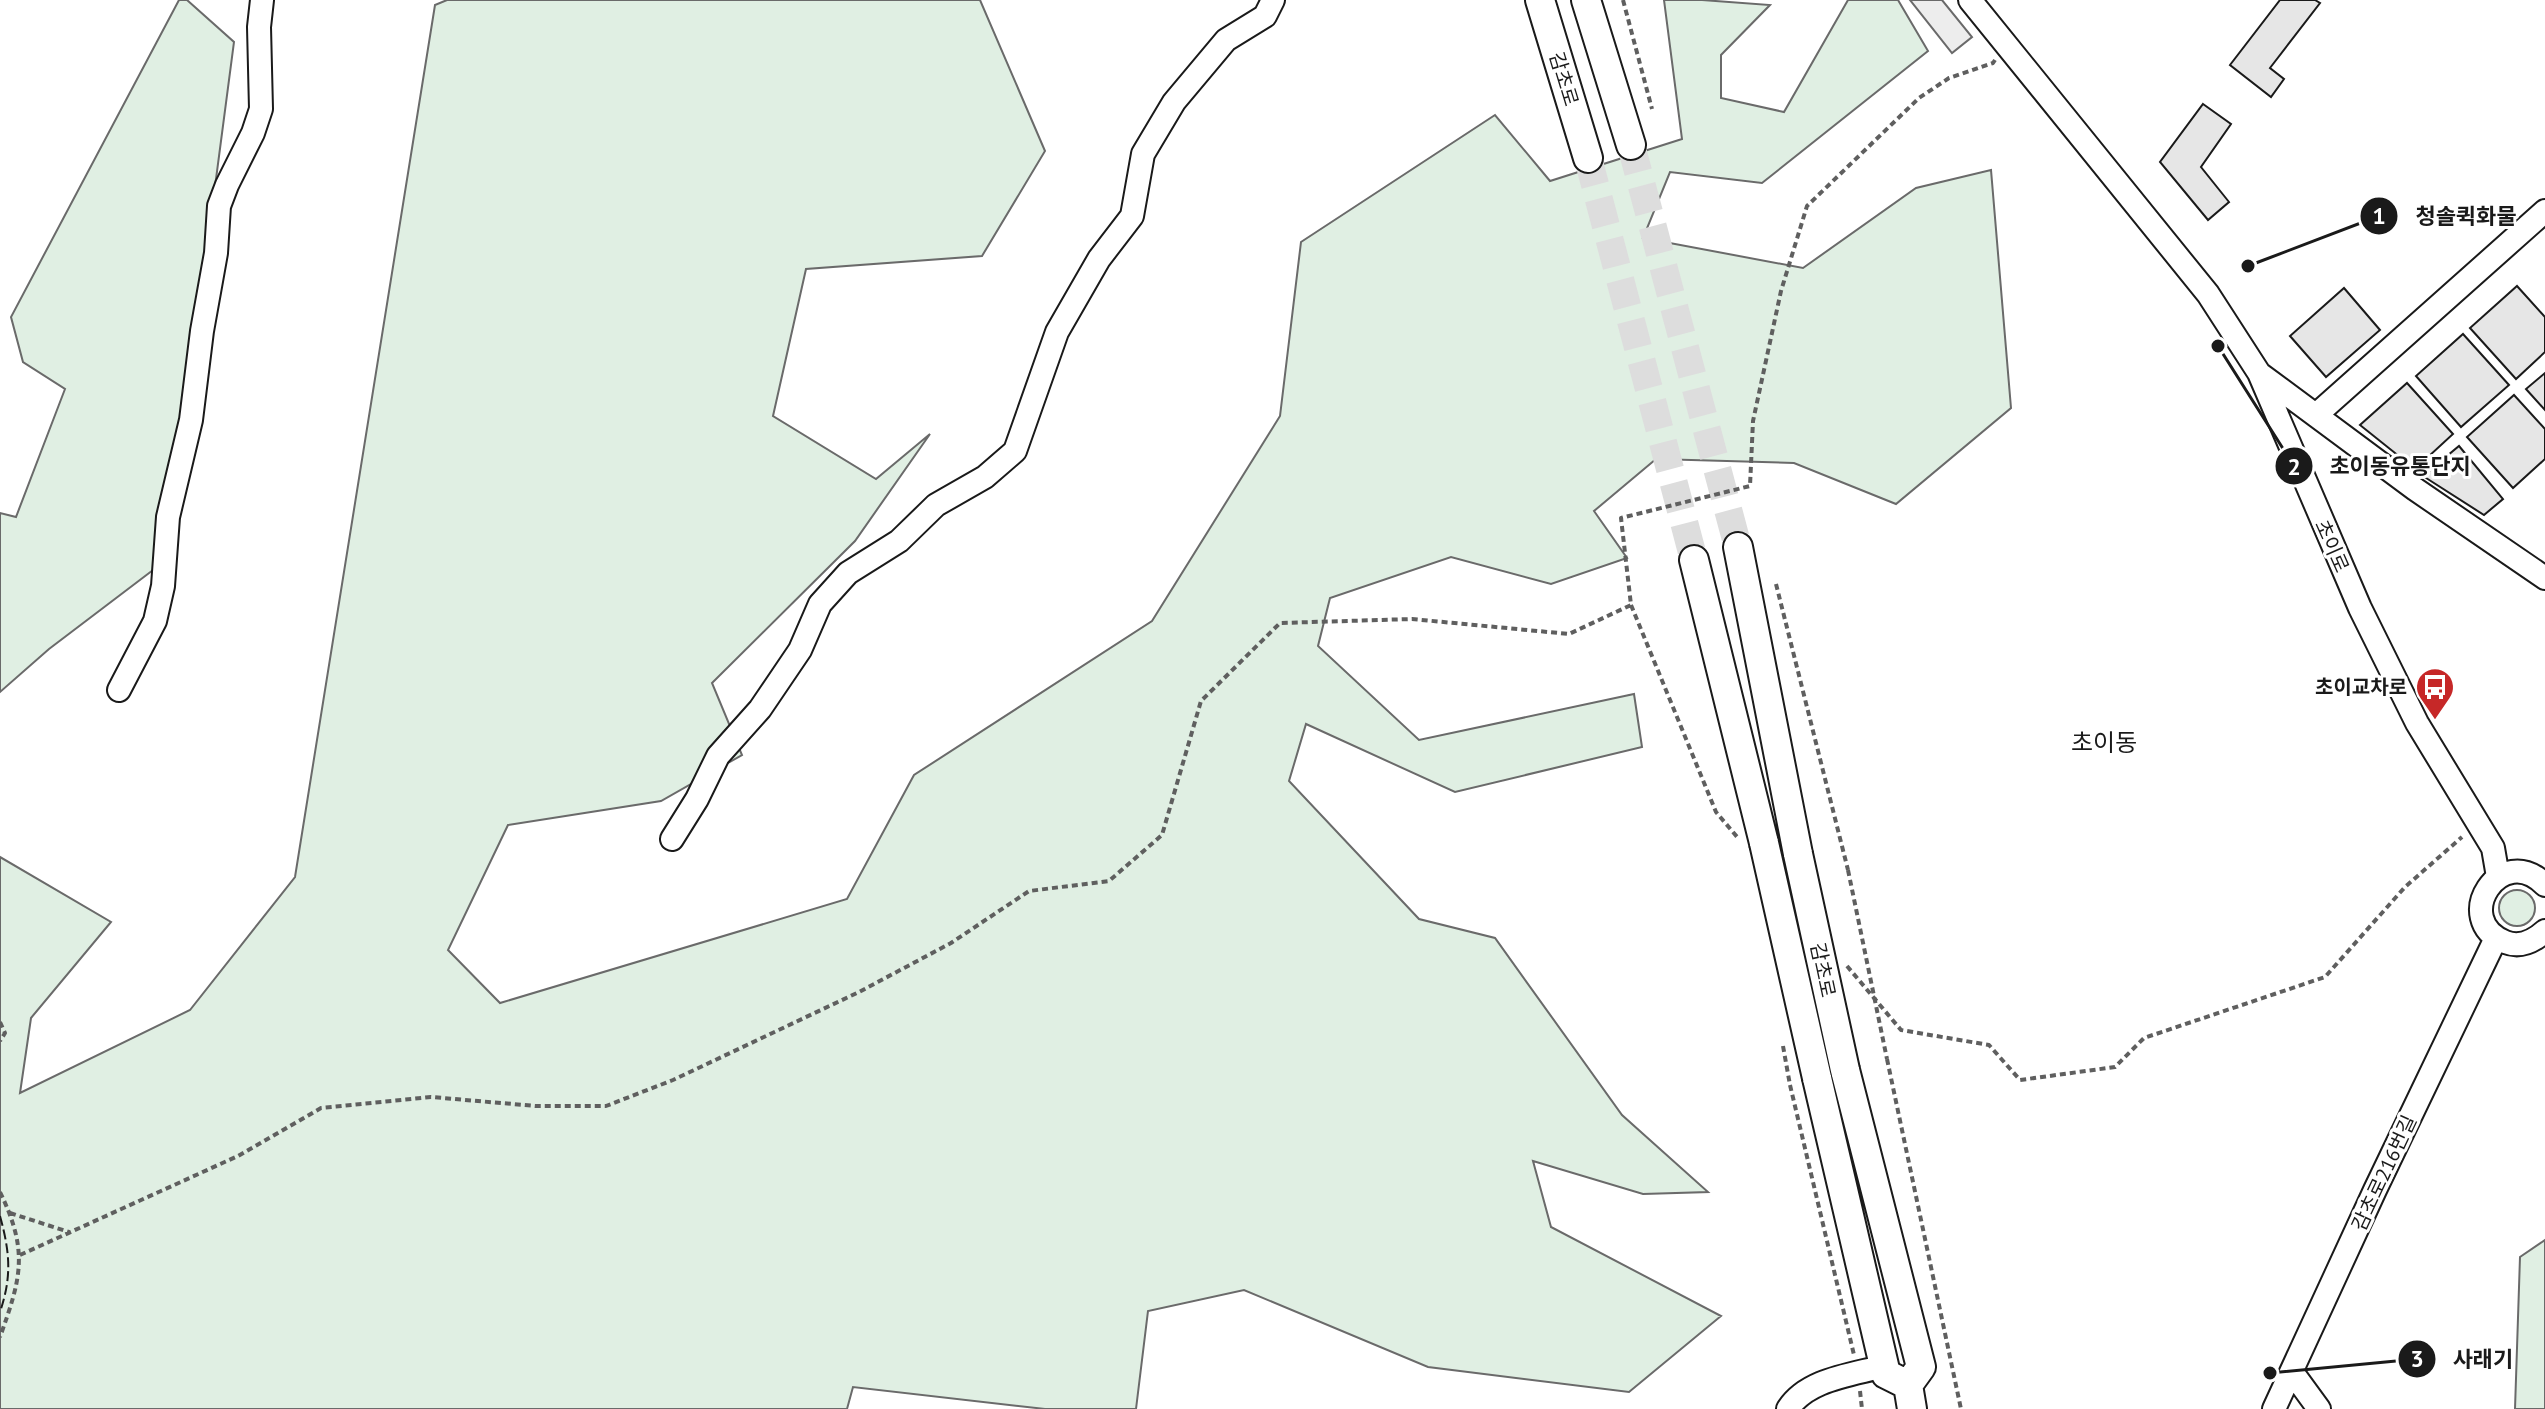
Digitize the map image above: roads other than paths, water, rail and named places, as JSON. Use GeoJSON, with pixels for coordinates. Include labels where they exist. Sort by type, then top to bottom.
{"type":"FeatureCollection","features":[{"type":"Feature","properties":{"kind":"main road","name":"감초로"},"geometry":{"type":"LineString","coordinates":[[1540,0],[1588,158]]}},
{"type":"Feature","properties":{"kind":"main road"},"geometry":{"type":"LineString","coordinates":[[1586,0],[1631,145]]}},
{"type":"Feature","properties":{"kind":"main road","name":"감초로"},"geometry":{"type":"LineString","coordinates":[[1694,560],[1804,1081],[1871,1370],[1886,1374],[1910,1397],[1921,1367],[1845,1070],[1798,854],[1738,547]]}},
{"type":"Feature","properties":{"kind":"street"},"geometry":{"type":"LineString","coordinates":[[119,690],[155,621],[163,586],[168,517],[191,420],[216,253],[219,206],[261,109],[259,27],[262,0]]}},
{"type":"Feature","properties":{"kind":"street"},"geometry":{"type":"LineString","coordinates":[[672,839],[697,799],[718,756],[760,709],[800,650],[820,604],[848,573],[899,541],[936,505],[985,477],[1015,451],[1057,332],[1099,259],[1132,216],[1143,154],[1174,102],[1217,50],[1226,40],[1265,16],[1273,0]]}},
{"type":"Feature","properties":{"kind":"street","name":"초이로"},"geometry":{"type":"LineString","coordinates":[[1970,0],[2208,294],[2259,373],[2333,549],[2397,684],[2417,723],[2493,848],[2498,877]]}},
{"type":"Feature","properties":{"kind":"street"},"geometry":{"type":"LineString","coordinates":[[2316,415],[2545,211]]}},
{"type":"Feature","properties":{"kind":"street"},"geometry":{"type":"LineString","coordinates":[[2259,373],[2415,489],[2545,578]]}},
{"type":"Feature","properties":{"kind":"street"},"geometry":{"type":"LineString","coordinates":[[2545,885],[2525,872],[2511,872],[2498,877],[2487,887],[2481,914],[2486,928],[2496,938],[2509,944],[2524,944],[2545,931]]}},
{"type":"Feature","properties":{"kind":"street","name":"감초로216번길"},"geometry":{"type":"LineString","coordinates":[[2276,1406],[2496,938]]}},
{"type":"Feature","properties":{"kind":"street"},"geometry":{"type":"LineString","coordinates":[[1788,1409],[1801,1393],[1819,1384],[1871,1370]]}},
{"type":"Feature","properties":{"kind":"street"},"geometry":{"type":"LineString","coordinates":[[2292,1372],[2319,1409]]}},
{"type":"Feature","properties":{"kind":"tunnel"},"geometry":{"type":"LineString","coordinates":[[1631,145],[1738,547]]}},
{"type":"Feature","properties":{"kind":"tunnel"},"geometry":{"type":"LineString","coordinates":[[1588,158],[1694,560]]}},
{"type":"Feature","properties":{"kind":"place","name":"청솔퀵화물"},"geometry":{"type":"Point","coordinates":[2248,266]}},
{"type":"Feature","properties":{"kind":"place","name":"초이동유통단지"},"geometry":{"type":"Point","coordinates":[2218,346]}},
{"type":"Feature","properties":{"kind":"place","name":"초이교차로"},"geometry":{"type":"Point","coordinates":[2435,721]}},
{"type":"Feature","properties":{"kind":"place","name":"사래기"},"geometry":{"type":"Point","coordinates":[2270,1373]}},
{"type":"Feature","properties":{"kind":"district","name":"초이동"},"geometry":{"type":"Point","coordinates":[2104,742]}}]}
